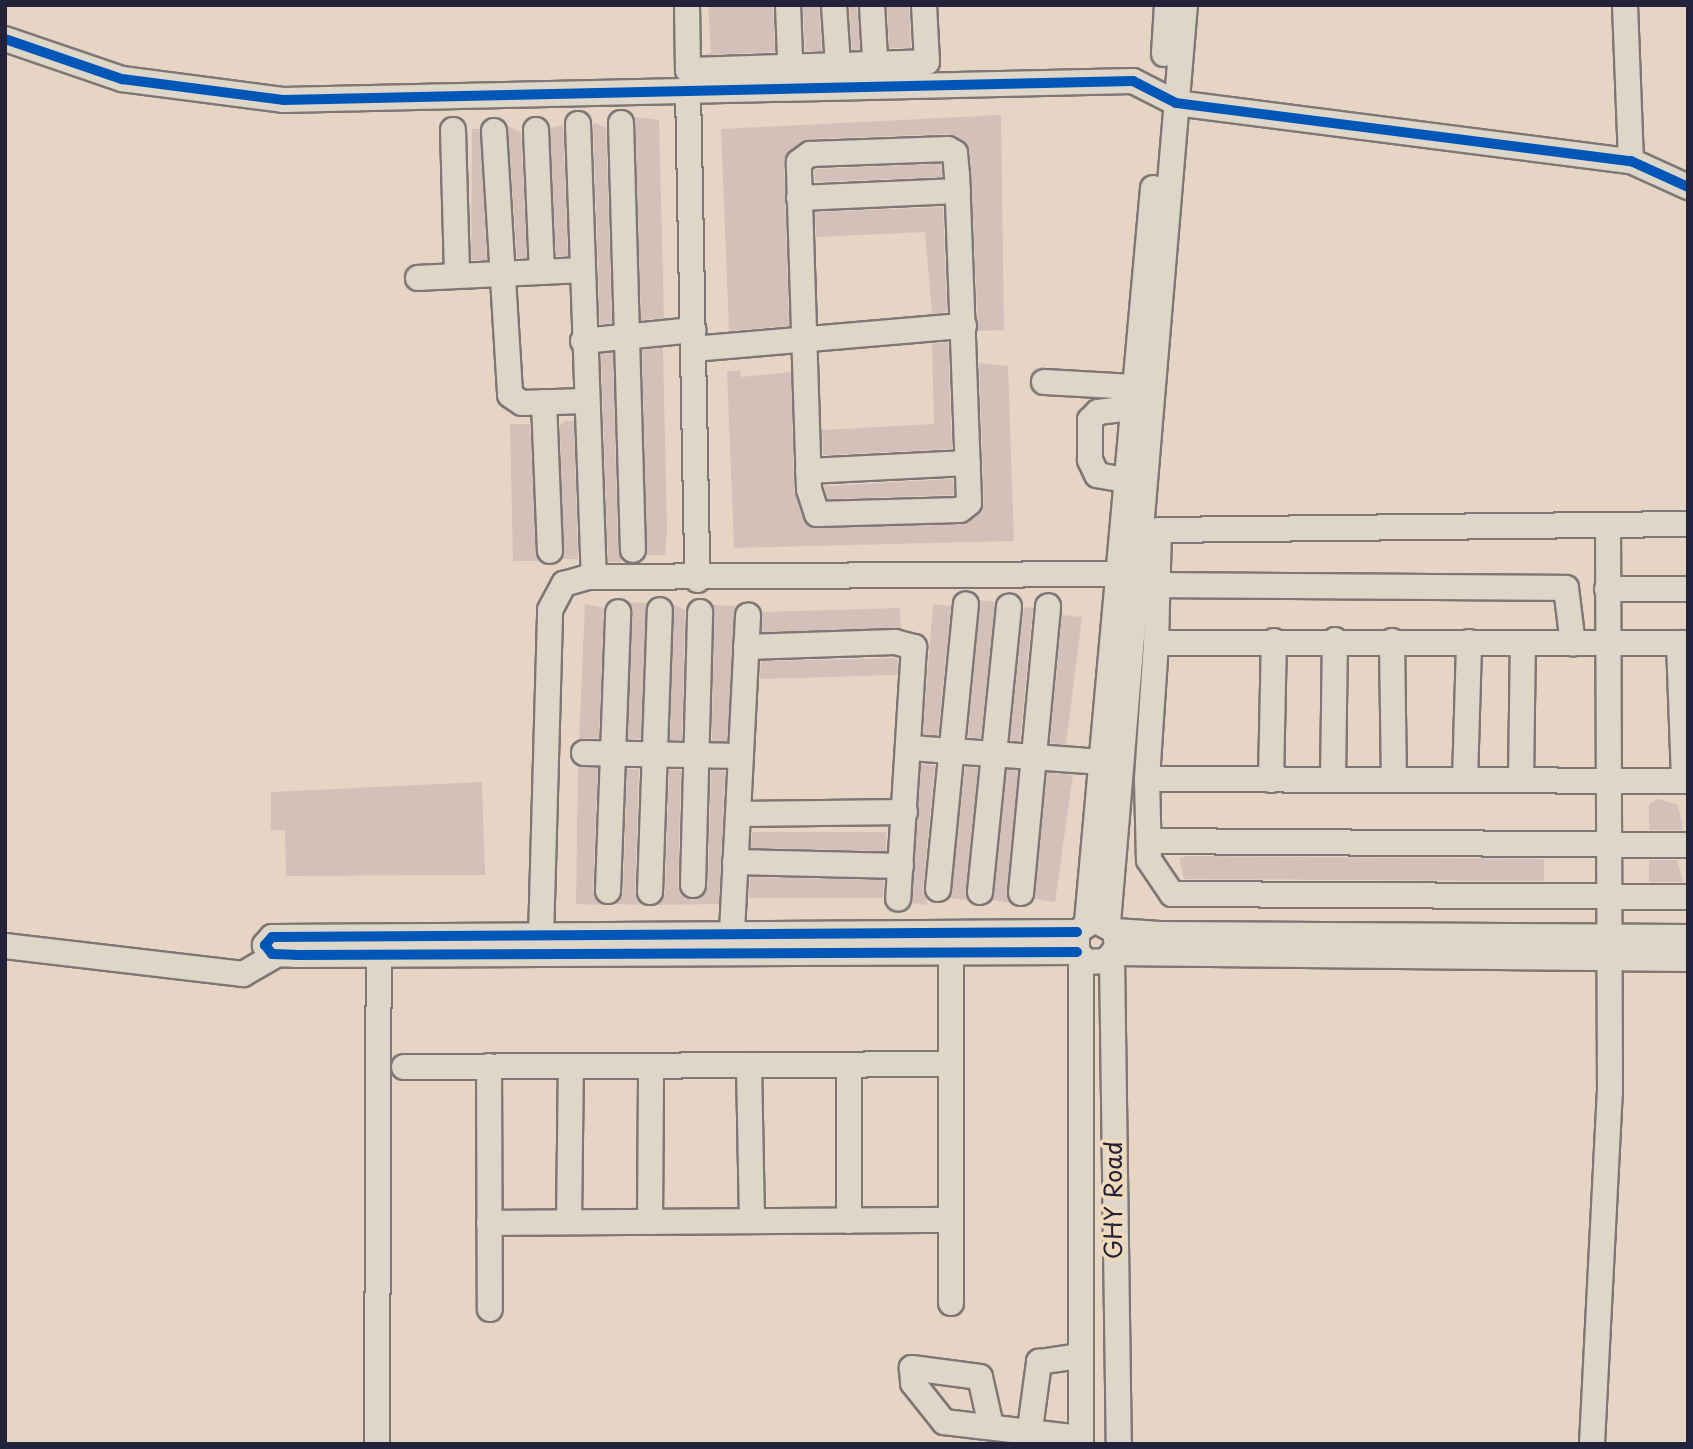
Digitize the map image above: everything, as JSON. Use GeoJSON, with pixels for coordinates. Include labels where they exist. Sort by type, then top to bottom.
{"type":"FeatureCollection","features":[{"type":"Feature","properties":{"kind":"street"},"geometry":{"type":"LineString","coordinates":[[687,5],[688,70],[790,78],[838,65],[875,74],[927,62],[924,5]]}},
{"type":"Feature","properties":{"kind":"street"},"geometry":{"type":"LineString","coordinates":[[788,5],[790,78]]}},
{"type":"Feature","properties":{"kind":"street"},"geometry":{"type":"LineString","coordinates":[[834,5],[838,65]]}},
{"type":"Feature","properties":{"kind":"street"},"geometry":{"type":"LineString","coordinates":[[872,5],[875,74]]}},
{"type":"Feature","properties":{"kind":"street"},"geometry":{"type":"LineString","coordinates":[[1096,941],[1169,100],[1167,5]]}},
{"type":"Feature","properties":{"kind":"street"},"geometry":{"type":"LineString","coordinates":[[1096,941],[1100,762],[1116,574],[1133,397],[1169,100],[1185,5]]}},
{"type":"Feature","properties":{"kind":"street"},"geometry":{"type":"LineString","coordinates":[[1625,5],[1631,161]]}},
{"type":"Feature","properties":{"kind":"street"},"geometry":{"type":"LineString","coordinates":[[5,39],[122,79],[271,99],[427,100],[688,89],[790,78],[875,74],[1116,80],[1141,83],[1169,100],[1631,161],[1688,187]]}},
{"type":"Feature","properties":{"kind":"street"},"geometry":{"type":"LineString","coordinates":[[688,89],[697,580]]}},
{"type":"Feature","properties":{"kind":"street"},"geometry":{"type":"LineString","coordinates":[[621,123],[633,550]]}},
{"type":"Feature","properties":{"kind":"street"},"geometry":{"type":"LineString","coordinates":[[578,124],[580,270],[594,577]]}},
{"type":"Feature","properties":{"kind":"street"},"geometry":{"type":"LineString","coordinates":[[453,130],[457,275]]}},
{"type":"Feature","properties":{"kind":"street"},"geometry":{"type":"LineString","coordinates":[[536,130],[542,272]]}},
{"type":"Feature","properties":{"kind":"street"},"geometry":{"type":"LineString","coordinates":[[494,131],[510,395],[522,403],[586,401]]}},
{"type":"Feature","properties":{"kind":"street"},"geometry":{"type":"LineString","coordinates":[[952,150],[958,191],[969,503],[960,510],[817,514],[808,471],[799,198],[799,162],[810,154],[952,150]]}},
{"type":"Feature","properties":{"kind":"street"},"geometry":{"type":"LineString","coordinates":[[799,198],[958,191]]}},
{"type":"Feature","properties":{"kind":"street"},"geometry":{"type":"LineString","coordinates":[[418,278],[580,270]]}},
{"type":"Feature","properties":{"kind":"street"},"geometry":{"type":"LineString","coordinates":[[583,341],[625,337],[802,340],[964,327]]}},
{"type":"Feature","properties":{"kind":"street"},"geometry":{"type":"LineString","coordinates":[[1044,382],[1133,397]]}},
{"type":"Feature","properties":{"kind":"street"},"geometry":{"type":"LineString","coordinates":[[1125,480],[1097,475],[1090,460],[1090,420],[1098,412],[1133,397]]}},
{"type":"Feature","properties":{"kind":"street"},"geometry":{"type":"LineString","coordinates":[[544,402],[550,551]]}},
{"type":"Feature","properties":{"kind":"street"},"geometry":{"type":"LineString","coordinates":[[808,471],[968,463]]}},
{"type":"Feature","properties":{"kind":"street"},"geometry":{"type":"LineString","coordinates":[[1688,524],[1159,530],[1156,643],[1147,779],[1149,860],[1160,885],[1172,894],[1688,897]]}},
{"type":"Feature","properties":{"kind":"street"},"geometry":{"type":"LineString","coordinates":[[1592,1444],[1609,1093],[1605,948],[1608,527]]}},
{"type":"Feature","properties":{"kind":"street"},"geometry":{"type":"LineString","coordinates":[[541,938],[550,610],[557,589],[594,577],[697,580],[1116,574]]}},
{"type":"Feature","properties":{"kind":"street"},"geometry":{"type":"LineString","coordinates":[[1157,585],[1563,587],[1571,596],[1573,644]]}},
{"type":"Feature","properties":{"kind":"street"},"geometry":{"type":"LineString","coordinates":[[1607,589],[1688,589]]}},
{"type":"Feature","properties":{"kind":"street"},"geometry":{"type":"LineString","coordinates":[[938,889],[966,604]]}},
{"type":"Feature","properties":{"kind":"street"},"geometry":{"type":"LineString","coordinates":[[980,892],[1009,606]]}},
{"type":"Feature","properties":{"kind":"street"},"geometry":{"type":"LineString","coordinates":[[1021,893],[1048,606]]}},
{"type":"Feature","properties":{"kind":"street"},"geometry":{"type":"LineString","coordinates":[[650,892],[660,610]]}},
{"type":"Feature","properties":{"kind":"street"},"geometry":{"type":"LineString","coordinates":[[608,891],[618,612]]}},
{"type":"Feature","properties":{"kind":"street"},"geometry":{"type":"LineString","coordinates":[[692,885],[700,612]]}},
{"type":"Feature","properties":{"kind":"street"},"geometry":{"type":"LineString","coordinates":[[732,932],[748,615]]}},
{"type":"Feature","properties":{"kind":"street"},"geometry":{"type":"LineString","coordinates":[[1147,779],[1686,781],[1683,643],[1523,645],[1335,640],[1156,643]]}},
{"type":"Feature","properties":{"kind":"street"},"geometry":{"type":"LineString","coordinates":[[1333,780],[1335,640]]}},
{"type":"Feature","properties":{"kind":"street"},"geometry":{"type":"LineString","coordinates":[[1271,780],[1274,641]]}},
{"type":"Feature","properties":{"kind":"street"},"geometry":{"type":"LineString","coordinates":[[1392,641],[1394,780]]}},
{"type":"Feature","properties":{"kind":"street"},"geometry":{"type":"LineString","coordinates":[[1465,780],[1469,642]]}},
{"type":"Feature","properties":{"kind":"street"},"geometry":{"type":"LineString","coordinates":[[746,647],[909,643],[918,662],[898,898]]}},
{"type":"Feature","properties":{"kind":"street"},"geometry":{"type":"LineString","coordinates":[[1521,780],[1523,645]]}},
{"type":"Feature","properties":{"kind":"street"},"geometry":{"type":"LineString","coordinates":[[911,748],[1100,762]]}},
{"type":"Feature","properties":{"kind":"street"},"geometry":{"type":"LineString","coordinates":[[584,753],[741,756]]}},
{"type":"Feature","properties":{"kind":"street"},"geometry":{"type":"LineString","coordinates":[[738,814],[905,812]]}},
{"type":"Feature","properties":{"kind":"street"},"geometry":{"type":"LineString","coordinates":[[1149,841],[1688,845]]}},
{"type":"Feature","properties":{"kind":"street"},"geometry":{"type":"LineString","coordinates":[[735,862],[901,866]]}},
{"type":"Feature","properties":{"kind":"street"},"geometry":{"type":"LineString","coordinates":[[276,955],[265,948],[269,937],[541,938],[732,932],[1096,941],[1605,948],[1688,960]]}},
{"type":"Feature","properties":{"kind":"street"},"geometry":{"type":"LineString","coordinates":[[1605,948],[1688,937]]}},
{"type":"Feature","properties":{"kind":"street"},"geometry":{"type":"LineString","coordinates":[[5,946],[243,974],[276,955],[951,953],[1096,941]]}},
{"type":"Feature","properties":{"kind":"street","name":"GHY Road"},"geometry":{"type":"LineString","coordinates":[[1080,1441],[1079,1356],[1096,941]]}},
{"type":"Feature","properties":{"kind":"street","name":"GHY Road"},"geometry":{"type":"LineString","coordinates":[[1096,941],[1119,1444]]}},
{"type":"Feature","properties":{"kind":"street"},"geometry":{"type":"LineString","coordinates":[[951,953],[951,1303]]}},
{"type":"Feature","properties":{"kind":"street"},"geometry":{"type":"LineString","coordinates":[[377,1444],[379,956]]}},
{"type":"Feature","properties":{"kind":"street"},"geometry":{"type":"LineString","coordinates":[[404,1066],[951,1064]]}},
{"type":"Feature","properties":{"kind":"street"},"geometry":{"type":"LineString","coordinates":[[750,1065],[752,1222]]}},
{"type":"Feature","properties":{"kind":"street"},"geometry":{"type":"LineString","coordinates":[[849,1065],[849,1221]]}},
{"type":"Feature","properties":{"kind":"street"},"geometry":{"type":"LineString","coordinates":[[489,1066],[490,1308]]}},
{"type":"Feature","properties":{"kind":"street"},"geometry":{"type":"LineString","coordinates":[[569,1222],[571,1066]]}},
{"type":"Feature","properties":{"kind":"street"},"geometry":{"type":"LineString","coordinates":[[650,1222],[651,1066]]}},
{"type":"Feature","properties":{"kind":"street"},"geometry":{"type":"LineString","coordinates":[[489,1223],[951,1220]]}},
{"type":"Feature","properties":{"kind":"street"},"geometry":{"type":"LineString","coordinates":[[1030,1429],[1040,1362],[1079,1356]]}},
{"type":"Feature","properties":{"kind":"street"},"geometry":{"type":"LineString","coordinates":[[991,1426],[1030,1429],[1080,1441]]}},
{"type":"Feature","properties":{"kind":"building"},"geometry":{"type":"Polygon","coordinates":[[[708,5],[773,5],[775,52],[706,55],[711,52],[708,5]]]}},
{"type":"Feature","properties":{"kind":"building"},"geometry":{"type":"Polygon","coordinates":[[[803,5],[819,5],[822,51],[805,51],[803,5]]]}},
{"type":"Feature","properties":{"kind":"building"},"geometry":{"type":"Polygon","coordinates":[[[849,5],[857,5],[860,49],[852,50],[849,5]]]}},
{"type":"Feature","properties":{"kind":"building"},"geometry":{"type":"Polygon","coordinates":[[[887,5],[909,5],[911,48],[889,48],[887,5]]]}},
{"type":"Feature","properties":{"kind":"building"},"geometry":{"type":"Polygon","coordinates":[[[1001,115],[1004,330],[978,331],[970,152],[947,134],[809,139],[790,150],[784,162],[789,326],[729,331],[721,129],[1001,115]]]}},
{"type":"Feature","properties":{"kind":"building"},"geometry":{"type":"Polygon","coordinates":[[[635,117],[659,120],[664,318],[641,320],[635,117]]]}},
{"type":"Feature","properties":{"kind":"building"},"geometry":{"type":"Polygon","coordinates":[[[593,123],[606,127],[612,323],[600,324],[593,123]]]}},
{"type":"Feature","properties":{"kind":"building"},"geometry":{"type":"Polygon","coordinates":[[[563,125],[568,256],[556,256],[550,128],[563,125]]]}},
{"type":"Feature","properties":{"kind":"building"},"geometry":{"type":"Polygon","coordinates":[[[508,126],[521,132],[527,258],[517,258],[508,126]]]}},
{"type":"Feature","properties":{"kind":"building"},"geometry":{"type":"Polygon","coordinates":[[[472,129],[480,129],[487,260],[471,260],[472,129]]]}},
{"type":"Feature","properties":{"kind":"building"},"geometry":{"type":"Polygon","coordinates":[[[941,164],[942,177],[815,182],[815,169],[941,164]]]}},
{"type":"Feature","properties":{"kind":"building"},"geometry":{"type":"Polygon","coordinates":[[[943,207],[947,312],[932,314],[925,232],[816,237],[815,212],[943,207]]]}},
{"type":"Feature","properties":{"kind":"building"},"geometry":{"type":"Polygon","coordinates":[[[948,342],[952,449],[823,455],[822,430],[934,424],[932,344],[948,342]]]}},
{"type":"Feature","properties":{"kind":"building"},"geometry":{"type":"Polygon","coordinates":[[[663,348],[667,531],[665,555],[647,555],[642,350],[663,348]]]}},
{"type":"Feature","properties":{"kind":"building"},"geometry":{"type":"Polygon","coordinates":[[[613,353],[618,550],[622,562],[608,562],[601,354],[613,353]]]}},
{"type":"Feature","properties":{"kind":"building"},"geometry":{"type":"Polygon","coordinates":[[[979,363],[1008,366],[1014,541],[734,548],[727,371],[740,371],[741,377],[791,372],[794,490],[809,527],[960,525],[984,503],[979,363]]]}},
{"type":"Feature","properties":{"kind":"building"},"geometry":{"type":"Polygon","coordinates":[[[565,421],[574,421],[578,559],[562,559],[560,425],[565,421]]]}},
{"type":"Feature","properties":{"kind":"building"},"geometry":{"type":"Polygon","coordinates":[[[510,424],[530,424],[539,561],[513,561],[510,424]]]}},
{"type":"Feature","properties":{"kind":"building"},"geometry":{"type":"Polygon","coordinates":[[[953,479],[954,495],[828,499],[824,486],[953,479]]]}},
{"type":"Feature","properties":{"kind":"building"},"geometry":{"type":"Polygon","coordinates":[[[980,600],[995,602],[981,738],[968,737],[980,600]]]}},
{"type":"Feature","properties":{"kind":"building"},"geometry":{"type":"Polygon","coordinates":[[[629,602],[647,603],[641,739],[628,739],[629,602]]]}},
{"type":"Feature","properties":{"kind":"building"},"geometry":{"type":"Polygon","coordinates":[[[585,604],[604,608],[599,738],[579,739],[585,604]]]}},
{"type":"Feature","properties":{"kind":"building"},"geometry":{"type":"Polygon","coordinates":[[[673,604],[685,610],[682,740],[670,740],[673,604]]]}},
{"type":"Feature","properties":{"kind":"building"},"geometry":{"type":"Polygon","coordinates":[[[933,604],[951,606],[938,735],[923,734],[933,604]]]}},
{"type":"Feature","properties":{"kind":"building"},"geometry":{"type":"Polygon","coordinates":[[[713,605],[737,606],[727,741],[712,741],[713,605]]]}},
{"type":"Feature","properties":{"kind":"building"},"geometry":{"type":"Polygon","coordinates":[[[1024,607],[1033,608],[1020,741],[1010,740],[1024,607]]]}},
{"type":"Feature","properties":{"kind":"building"},"geometry":{"type":"Polygon","coordinates":[[[900,608],[901,628],[762,632],[762,612],[900,608]]]}},
{"type":"Feature","properties":{"kind":"building"},"geometry":{"type":"Polygon","coordinates":[[[1062,615],[1082,617],[1066,745],[1050,743],[1062,615]]]}},
{"type":"Feature","properties":{"kind":"building"},"geometry":{"type":"Polygon","coordinates":[[[898,658],[897,675],[760,679],[761,661],[898,658]]]}},
{"type":"Feature","properties":{"kind":"building"},"geometry":{"type":"Polygon","coordinates":[[[921,764],[935,765],[923,888],[928,905],[912,903],[921,764]]]}},
{"type":"Feature","properties":{"kind":"building"},"geometry":{"type":"Polygon","coordinates":[[[578,766],[598,768],[593,890],[602,905],[576,904],[578,766]]]}},
{"type":"Feature","properties":{"kind":"building"},"geometry":{"type":"Polygon","coordinates":[[[965,767],[978,768],[968,900],[950,898],[965,767]]]}},
{"type":"Feature","properties":{"kind":"building"},"geometry":{"type":"Polygon","coordinates":[[[627,769],[639,769],[635,891],[642,905],[615,904],[623,892],[627,769]]]}},
{"type":"Feature","properties":{"kind":"building"},"geometry":{"type":"Polygon","coordinates":[[[669,770],[681,770],[678,885],[693,900],[708,885],[711,770],[725,771],[719,904],[657,905],[665,893],[669,770]]]}},
{"type":"Feature","properties":{"kind":"building"},"geometry":{"type":"Polygon","coordinates":[[[1007,770],[1018,771],[1010,903],[992,900],[1007,770]]]}},
{"type":"Feature","properties":{"kind":"building"},"geometry":{"type":"Polygon","coordinates":[[[1047,773],[1073,775],[1055,902],[1034,899],[1047,773]]]}},
{"type":"Feature","properties":{"kind":"building"},"geometry":{"type":"Polygon","coordinates":[[[482,782],[485,875],[286,876],[285,830],[271,830],[271,792],[482,782]]]}},
{"type":"Feature","properties":{"kind":"building"},"geometry":{"type":"Polygon","coordinates":[[[1657,799],[1678,805],[1683,830],[1649,830],[1649,805],[1657,799]]]}},
{"type":"Feature","properties":{"kind":"building"},"geometry":{"type":"Polygon","coordinates":[[[752,832],[886,832],[886,851],[751,848],[752,832]]]}},
{"type":"Feature","properties":{"kind":"building"},"geometry":{"type":"Polygon","coordinates":[[[1179,858],[1544,859],[1544,881],[1184,879],[1179,858]]]}},
{"type":"Feature","properties":{"kind":"building"},"geometry":{"type":"Polygon","coordinates":[[[1649,860],[1677,860],[1683,882],[1649,882],[1649,860]]]}},
{"type":"Feature","properties":{"kind":"building"},"geometry":{"type":"Polygon","coordinates":[[[750,877],[884,880],[883,898],[749,898],[750,877]]]}},
{"type":"Feature","properties":{"kind":"cycle path"},"geometry":{"type":"LineString","coordinates":[[5,39],[122,79],[283,100],[1133,81],[1176,103],[1631,161],[1688,187]]}},
{"type":"Feature","properties":{"kind":"cycle path"},"geometry":{"type":"LineString","coordinates":[[1077,932],[272,937],[265,945],[272,954],[295,955],[1077,952]]}}]}
